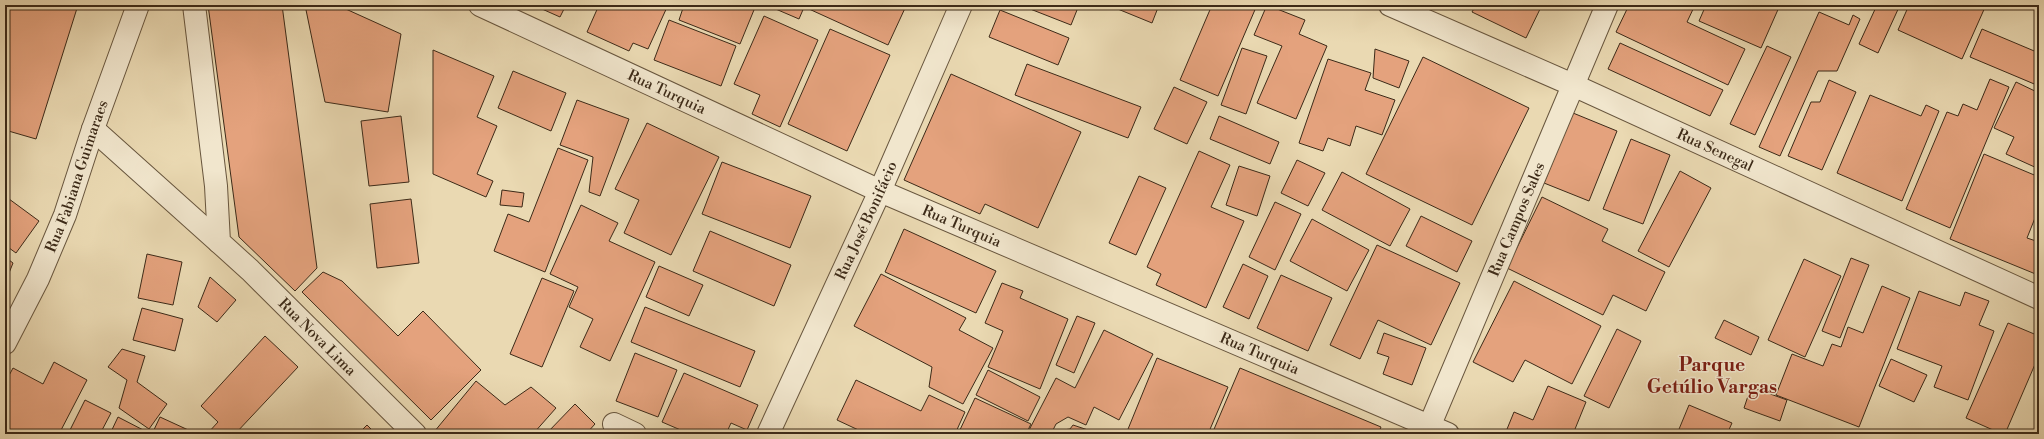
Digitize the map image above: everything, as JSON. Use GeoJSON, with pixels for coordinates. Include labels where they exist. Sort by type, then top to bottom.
{"type":"FeatureCollection","features":[{"type":"Feature","properties":{"kind":"street","name":"Rua Fabiana Guimaraes"},"geometry":{"type":"LineString","coordinates":[[5,343],[38,279],[65,215],[138,5]]}},
{"type":"Feature","properties":{"kind":"street"},"geometry":{"type":"LineString","coordinates":[[194,5],[216,186],[219,242]]}},
{"type":"Feature","properties":{"kind":"street","name":"Rua Turquia"},"geometry":{"type":"LineString","coordinates":[[480,5],[880,191],[1435,431]]}},
{"type":"Feature","properties":{"kind":"street","name":"Rua José Bonifácio"},"geometry":{"type":"LineString","coordinates":[[768,434],[880,191],[961,5]]}},
{"type":"Feature","properties":{"kind":"street","name":"Rua Senegal"},"geometry":{"type":"LineString","coordinates":[[1390,5],[1573,85],[2039,298]]}},
{"type":"Feature","properties":{"kind":"street","name":"Rua Campos Sales"},"geometry":{"type":"LineString","coordinates":[[1435,431],[1573,85],[1607,5]]}},
{"type":"Feature","properties":{"kind":"street","name":"Rua Nova Lima"},"geometry":{"type":"LineString","coordinates":[[94,129],[250,270],[414,434]]}},
{"type":"Feature","properties":{"kind":"street"},"geometry":{"type":"LineString","coordinates":[[614,424],[635,434]]}},
{"type":"Feature","properties":{"kind":"building"},"geometry":{"type":"Polygon","coordinates":[[[5,5],[78,5],[36,139],[5,130],[5,5]]]}},
{"type":"Feature","properties":{"kind":"building"},"geometry":{"type":"Polygon","coordinates":[[[208,5],[282,5],[317,268],[295,291],[239,237],[208,5]]]}},
{"type":"Feature","properties":{"kind":"building"},"geometry":{"type":"Polygon","coordinates":[[[305,5],[337,5],[401,34],[388,112],[325,102],[305,5]]]}},
{"type":"Feature","properties":{"kind":"building"},"geometry":{"type":"Polygon","coordinates":[[[533,5],[566,5],[560,17],[533,5]]]}},
{"type":"Feature","properties":{"kind":"building"},"geometry":{"type":"Polygon","coordinates":[[[599,5],[668,5],[648,49],[633,43],[629,51],[587,32],[599,5]]]}},
{"type":"Feature","properties":{"kind":"building"},"geometry":{"type":"Polygon","coordinates":[[[684,5],[756,5],[740,44],[679,20],[684,5]]]}},
{"type":"Feature","properties":{"kind":"building"},"geometry":{"type":"Polygon","coordinates":[[[772,5],[805,5],[799,19],[771,7],[772,5]]]}},
{"type":"Feature","properties":{"kind":"building"},"geometry":{"type":"Polygon","coordinates":[[[811,5],[906,6],[888,45],[809,9],[811,5]]]}},
{"type":"Feature","properties":{"kind":"building"},"geometry":{"type":"Polygon","coordinates":[[[1020,5],[1079,5],[1071,25],[1020,5]]]}},
{"type":"Feature","properties":{"kind":"building"},"geometry":{"type":"Polygon","coordinates":[[[1108,5],[1159,5],[1152,23],[1108,5]]]}},
{"type":"Feature","properties":{"kind":"building"},"geometry":{"type":"Polygon","coordinates":[[[1212,5],[1257,5],[1218,96],[1180,80],[1212,5]]]}},
{"type":"Feature","properties":{"kind":"building"},"geometry":{"type":"Polygon","coordinates":[[[1267,5],[1305,20],[1299,34],[1327,46],[1296,119],[1257,103],[1282,46],[1254,35],[1267,5]]]}},
{"type":"Feature","properties":{"kind":"building"},"geometry":{"type":"Polygon","coordinates":[[[1476,5],[1542,5],[1526,38],[1472,12],[1476,5]]]}},
{"type":"Feature","properties":{"kind":"building"},"geometry":{"type":"Polygon","coordinates":[[[1629,5],[1695,5],[1687,22],[1745,49],[1728,85],[1616,32],[1629,5]]]}},
{"type":"Feature","properties":{"kind":"building"},"geometry":{"type":"Polygon","coordinates":[[[1706,5],[1780,5],[1761,48],[1699,21],[1706,5]]]}},
{"type":"Feature","properties":{"kind":"building"},"geometry":{"type":"Polygon","coordinates":[[[1877,5],[1900,5],[1878,53],[1859,44],[1877,5]]]}},
{"type":"Feature","properties":{"kind":"building"},"geometry":{"type":"Polygon","coordinates":[[[1909,5],[1986,5],[1962,59],[1898,30],[1909,5]]]}},
{"type":"Feature","properties":{"kind":"building"},"geometry":{"type":"Polygon","coordinates":[[[1000,10],[1069,38],[1058,65],[989,37],[1000,10]]]}},
{"type":"Feature","properties":{"kind":"building"},"geometry":{"type":"Polygon","coordinates":[[[1819,12],[1849,25],[1853,15],[1860,19],[1837,71],[1818,71],[1780,156],[1759,147],[1819,12]]]}},
{"type":"Feature","properties":{"kind":"building"},"geometry":{"type":"Polygon","coordinates":[[[764,16],[818,40],[780,127],[752,114],[760,95],[734,84],[764,16]]]}},
{"type":"Feature","properties":{"kind":"building"},"geometry":{"type":"Polygon","coordinates":[[[669,20],[736,46],[721,86],[654,60],[669,20]]]}},
{"type":"Feature","properties":{"kind":"building"},"geometry":{"type":"Polygon","coordinates":[[[830,29],[890,55],[847,151],[788,124],[830,29]]]}},
{"type":"Feature","properties":{"kind":"building"},"geometry":{"type":"Polygon","coordinates":[[[1982,29],[2039,53],[2039,86],[1970,57],[1982,29]]]}},
{"type":"Feature","properties":{"kind":"building"},"geometry":{"type":"Polygon","coordinates":[[[1620,43],[1723,90],[1710,116],[1608,69],[1620,43]]]}},
{"type":"Feature","properties":{"kind":"building"},"geometry":{"type":"Polygon","coordinates":[[[1767,46],[1791,57],[1755,135],[1730,124],[1767,46]]]}},
{"type":"Feature","properties":{"kind":"building"},"geometry":{"type":"Polygon","coordinates":[[[1242,48],[1267,56],[1246,114],[1221,105],[1242,48]]]}},
{"type":"Feature","properties":{"kind":"building"},"geometry":{"type":"Polygon","coordinates":[[[1375,49],[1409,61],[1399,88],[1373,78],[1375,49]]]}},
{"type":"Feature","properties":{"kind":"building"},"geometry":{"type":"Polygon","coordinates":[[[433,50],[494,76],[477,117],[497,126],[477,174],[493,181],[486,197],[433,174],[433,50]]]}},
{"type":"Feature","properties":{"kind":"building"},"geometry":{"type":"Polygon","coordinates":[[[1423,57],[1529,108],[1472,225],[1366,174],[1423,57]]]}},
{"type":"Feature","properties":{"kind":"building"},"geometry":{"type":"Polygon","coordinates":[[[1328,59],[1371,73],[1365,90],[1395,100],[1382,135],[1356,126],[1350,146],[1328,138],[1323,151],[1299,143],[1328,59]]]}},
{"type":"Feature","properties":{"kind":"building"},"geometry":{"type":"Polygon","coordinates":[[[1027,64],[1141,107],[1128,138],[1015,95],[1027,64]]]}},
{"type":"Feature","properties":{"kind":"building"},"geometry":{"type":"Polygon","coordinates":[[[513,71],[566,93],[551,131],[498,108],[513,71]]]}},
{"type":"Feature","properties":{"kind":"building"},"geometry":{"type":"Polygon","coordinates":[[[951,74],[1081,132],[1038,228],[985,204],[980,214],[904,180],[951,74]]]}},
{"type":"Feature","properties":{"kind":"building"},"geometry":{"type":"Polygon","coordinates":[[[1990,79],[2009,87],[1950,228],[1906,209],[1947,112],[1958,116],[1963,104],[1977,110],[1990,79]]]}},
{"type":"Feature","properties":{"kind":"building"},"geometry":{"type":"Polygon","coordinates":[[[1829,80],[1856,92],[1822,170],[1788,156],[1811,102],[1820,102],[1829,80]]]}},
{"type":"Feature","properties":{"kind":"building"},"geometry":{"type":"Polygon","coordinates":[[[2016,82],[2039,93],[2039,169],[2006,154],[2014,137],[1994,128],[2016,82]]]}},
{"type":"Feature","properties":{"kind":"building"},"geometry":{"type":"Polygon","coordinates":[[[1174,87],[1207,102],[1187,144],[1154,129],[1174,87]]]}},
{"type":"Feature","properties":{"kind":"building"},"geometry":{"type":"Polygon","coordinates":[[[1870,95],[1921,116],[1926,105],[1939,111],[1902,201],[1837,173],[1870,95]]]}},
{"type":"Feature","properties":{"kind":"building"},"geometry":{"type":"Polygon","coordinates":[[[577,100],[629,119],[600,196],[589,192],[593,157],[560,145],[577,100]]]}},
{"type":"Feature","properties":{"kind":"building"},"geometry":{"type":"Polygon","coordinates":[[[1573,113],[1617,131],[1589,201],[1544,183],[1573,113]]]}},
{"type":"Feature","properties":{"kind":"building"},"geometry":{"type":"Polygon","coordinates":[[[401,116],[409,182],[369,186],[361,121],[401,116]]]}},
{"type":"Feature","properties":{"kind":"building"},"geometry":{"type":"Polygon","coordinates":[[[1219,116],[1279,142],[1270,164],[1210,139],[1219,116]]]}},
{"type":"Feature","properties":{"kind":"building"},"geometry":{"type":"Polygon","coordinates":[[[647,123],[719,157],[671,255],[624,233],[639,200],[615,189],[647,123]]]}},
{"type":"Feature","properties":{"kind":"building"},"geometry":{"type":"Polygon","coordinates":[[[1631,139],[1670,155],[1643,224],[1603,209],[1631,139]]]}},
{"type":"Feature","properties":{"kind":"building"},"geometry":{"type":"Polygon","coordinates":[[[558,148],[588,160],[545,272],[494,251],[508,214],[529,222],[558,148]]]}},
{"type":"Feature","properties":{"kind":"building"},"geometry":{"type":"Polygon","coordinates":[[[1199,151],[1230,165],[1211,207],[1244,221],[1206,308],[1156,285],[1161,274],[1147,267],[1199,151]]]}},
{"type":"Feature","properties":{"kind":"building"},"geometry":{"type":"Polygon","coordinates":[[[1984,154],[2039,177],[2039,208],[2027,238],[2039,242],[2038,275],[1950,239],[1984,154]]]}},
{"type":"Feature","properties":{"kind":"building"},"geometry":{"type":"Polygon","coordinates":[[[1297,160],[1325,173],[1308,206],[1281,193],[1297,160]]]}},
{"type":"Feature","properties":{"kind":"building"},"geometry":{"type":"Polygon","coordinates":[[[722,162],[811,196],[790,248],[702,214],[722,162]]]}},
{"type":"Feature","properties":{"kind":"building"},"geometry":{"type":"Polygon","coordinates":[[[1239,166],[1270,176],[1257,216],[1226,205],[1239,166]]]}},
{"type":"Feature","properties":{"kind":"building"},"geometry":{"type":"Polygon","coordinates":[[[1680,171],[1711,188],[1669,267],[1638,251],[1680,171]]]}},
{"type":"Feature","properties":{"kind":"building"},"geometry":{"type":"Polygon","coordinates":[[[1342,172],[1410,209],[1390,246],[1322,210],[1342,172]]]}},
{"type":"Feature","properties":{"kind":"building"},"geometry":{"type":"Polygon","coordinates":[[[1139,176],[1166,188],[1136,255],[1109,243],[1139,176]]]}},
{"type":"Feature","properties":{"kind":"building"},"geometry":{"type":"Polygon","coordinates":[[[502,190],[524,193],[522,207],[500,205],[502,190]]]}},
{"type":"Feature","properties":{"kind":"building"},"geometry":{"type":"Polygon","coordinates":[[[5,196],[39,221],[16,253],[5,245],[5,196]]]}},
{"type":"Feature","properties":{"kind":"building"},"geometry":{"type":"Polygon","coordinates":[[[1542,197],[1608,229],[1602,241],[1665,272],[1646,311],[1613,295],[1603,315],[1507,268],[1542,197]]]}},
{"type":"Feature","properties":{"kind":"building"},"geometry":{"type":"Polygon","coordinates":[[[411,199],[419,263],[377,268],[370,204],[411,199]]]}},
{"type":"Feature","properties":{"kind":"building"},"geometry":{"type":"Polygon","coordinates":[[[1275,202],[1301,214],[1275,270],[1249,257],[1275,202]]]}},
{"type":"Feature","properties":{"kind":"building"},"geometry":{"type":"Polygon","coordinates":[[[581,205],[618,223],[609,241],[655,262],[610,361],[580,347],[593,319],[569,307],[578,287],[550,274],[581,205]]]}},
{"type":"Feature","properties":{"kind":"building"},"geometry":{"type":"Polygon","coordinates":[[[1421,216],[1472,241],[1457,272],[1406,246],[1421,216]]]}},
{"type":"Feature","properties":{"kind":"building"},"geometry":{"type":"Polygon","coordinates":[[[1312,219],[1369,250],[1347,291],[1290,261],[1312,219]]]}},
{"type":"Feature","properties":{"kind":"building"},"geometry":{"type":"Polygon","coordinates":[[[904,229],[996,271],[976,313],[885,272],[904,229]]]}},
{"type":"Feature","properties":{"kind":"building"},"geometry":{"type":"Polygon","coordinates":[[[710,231],[791,265],[774,306],[693,271],[710,231]]]}},
{"type":"Feature","properties":{"kind":"building"},"geometry":{"type":"Polygon","coordinates":[[[1377,245],[1460,283],[1431,345],[1378,320],[1360,359],[1330,345],[1377,245]]]}},
{"type":"Feature","properties":{"kind":"building"},"geometry":{"type":"Polygon","coordinates":[[[147,254],[182,262],[173,305],[138,298],[147,254]]]}},
{"type":"Feature","properties":{"kind":"building"},"geometry":{"type":"Polygon","coordinates":[[[5,257],[13,263],[5,283],[5,257]]]}},
{"type":"Feature","properties":{"kind":"building"},"geometry":{"type":"Polygon","coordinates":[[[1851,258],[1869,265],[1840,338],[1822,331],[1851,258]]]}},
{"type":"Feature","properties":{"kind":"building"},"geometry":{"type":"Polygon","coordinates":[[[1804,259],[1841,276],[1805,357],[1768,340],[1804,259]]]}},
{"type":"Feature","properties":{"kind":"building"},"geometry":{"type":"Polygon","coordinates":[[[1243,264],[1268,276],[1249,319],[1223,307],[1243,264]]]}},
{"type":"Feature","properties":{"kind":"building"},"geometry":{"type":"Polygon","coordinates":[[[659,266],[703,285],[689,316],[646,297],[659,266]]]}},
{"type":"Feature","properties":{"kind":"building"},"geometry":{"type":"Polygon","coordinates":[[[323,272],[342,281],[398,336],[423,311],[481,370],[431,420],[302,292],[323,272]]]}},
{"type":"Feature","properties":{"kind":"building"},"geometry":{"type":"Polygon","coordinates":[[[881,274],[966,318],[959,330],[993,348],[963,404],[929,387],[932,367],[854,326],[881,274]]]}},
{"type":"Feature","properties":{"kind":"building"},"geometry":{"type":"Polygon","coordinates":[[[1281,275],[1332,298],[1308,351],[1257,328],[1281,275]]]}},
{"type":"Feature","properties":{"kind":"building"},"geometry":{"type":"Polygon","coordinates":[[[210,277],[236,300],[217,322],[198,307],[210,277]]]}},
{"type":"Feature","properties":{"kind":"building"},"geometry":{"type":"Polygon","coordinates":[[[542,278],[574,291],[542,367],[510,354],[542,278]]]}},
{"type":"Feature","properties":{"kind":"building"},"geometry":{"type":"Polygon","coordinates":[[[1514,281],[1601,326],[1572,384],[1525,360],[1513,382],[1473,362],[1514,281]]]}},
{"type":"Feature","properties":{"kind":"building"},"geometry":{"type":"Polygon","coordinates":[[[1002,283],[1023,291],[1020,298],[1068,319],[1040,389],[988,367],[1003,331],[985,323],[1002,283]]]}},
{"type":"Feature","properties":{"kind":"building"},"geometry":{"type":"Polygon","coordinates":[[[1882,286],[1910,298],[1859,427],[1776,395],[1792,354],[1823,366],[1832,344],[1841,347],[1848,327],[1863,333],[1882,286]]]}},
{"type":"Feature","properties":{"kind":"building"},"geometry":{"type":"Polygon","coordinates":[[[1919,291],[1960,306],[1965,292],[1989,301],[1979,325],[1994,331],[1968,400],[1934,387],[1942,366],[1897,349],[1919,291]]]}},
{"type":"Feature","properties":{"kind":"building"},"geometry":{"type":"Polygon","coordinates":[[[645,307],[755,351],[740,387],[631,342],[645,307]]]}},
{"type":"Feature","properties":{"kind":"building"},"geometry":{"type":"Polygon","coordinates":[[[142,308],[183,319],[175,351],[133,340],[142,308]]]}},
{"type":"Feature","properties":{"kind":"building"},"geometry":{"type":"Polygon","coordinates":[[[1077,316],[1095,323],[1074,373],[1056,365],[1077,316]]]}},
{"type":"Feature","properties":{"kind":"building"},"geometry":{"type":"Polygon","coordinates":[[[1724,320],[1759,337],[1751,355],[1715,338],[1724,320]]]}},
{"type":"Feature","properties":{"kind":"building"},"geometry":{"type":"Polygon","coordinates":[[[2008,323],[2039,336],[2039,355],[2005,434],[2002,434],[1966,418],[2008,323]]]}},
{"type":"Feature","properties":{"kind":"building"},"geometry":{"type":"Polygon","coordinates":[[[1617,329],[1641,341],[1609,408],[1584,396],[1617,329]]]}},
{"type":"Feature","properties":{"kind":"building"},"geometry":{"type":"Polygon","coordinates":[[[1104,330],[1153,354],[1119,420],[1094,407],[1086,425],[1068,417],[1056,424],[1051,434],[1027,434],[1056,378],[1075,388],[1104,330]]]}},
{"type":"Feature","properties":{"kind":"building"},"geometry":{"type":"Polygon","coordinates":[[[1384,333],[1426,348],[1412,385],[1383,374],[1389,357],[1377,353],[1384,333]]]}},
{"type":"Feature","properties":{"kind":"building"},"geometry":{"type":"Polygon","coordinates":[[[265,336],[298,367],[235,434],[207,434],[218,422],[201,406],[265,336]]]}},
{"type":"Feature","properties":{"kind":"building"},"geometry":{"type":"Polygon","coordinates":[[[122,349],[145,356],[137,382],[167,404],[149,429],[119,408],[127,380],[108,367],[122,349]]]}},
{"type":"Feature","properties":{"kind":"building"},"geometry":{"type":"Polygon","coordinates":[[[635,353],[677,370],[658,417],[616,401],[635,353]]]}},
{"type":"Feature","properties":{"kind":"building"},"geometry":{"type":"Polygon","coordinates":[[[1157,358],[1228,387],[1208,434],[1126,434],[1157,358]]]}},
{"type":"Feature","properties":{"kind":"building"},"geometry":{"type":"Polygon","coordinates":[[[1891,359],[1927,375],[1914,402],[1879,386],[1891,359]]]}},
{"type":"Feature","properties":{"kind":"building"},"geometry":{"type":"Polygon","coordinates":[[[54,362],[87,380],[59,434],[5,434],[5,383],[13,368],[43,384],[54,362]]]}},
{"type":"Feature","properties":{"kind":"building"},"geometry":{"type":"Polygon","coordinates":[[[1240,368],[1381,427],[1378,434],[1212,434],[1240,368]]]}},
{"type":"Feature","properties":{"kind":"building"},"geometry":{"type":"Polygon","coordinates":[[[988,370],[1040,397],[1028,421],[976,395],[988,370]]]}},
{"type":"Feature","properties":{"kind":"building"},"geometry":{"type":"Polygon","coordinates":[[[684,373],[758,405],[747,430],[731,423],[726,434],[690,434],[662,422],[684,373]]]}},
{"type":"Feature","properties":{"kind":"building"},"geometry":{"type":"Polygon","coordinates":[[[856,380],[921,411],[929,395],[965,412],[955,434],[867,434],[837,420],[856,380]]]}},
{"type":"Feature","properties":{"kind":"building"},"geometry":{"type":"Polygon","coordinates":[[[476,381],[505,405],[531,387],[556,408],[533,434],[436,434],[434,432],[476,381]]]}},
{"type":"Feature","properties":{"kind":"building"},"geometry":{"type":"Polygon","coordinates":[[[1548,386],[1586,402],[1573,434],[1505,434],[1514,412],[1533,420],[1548,386]]]}},
{"type":"Feature","properties":{"kind":"building"},"geometry":{"type":"Polygon","coordinates":[[[1751,387],[1787,400],[1780,421],[1744,408],[1751,387]]]}},
{"type":"Feature","properties":{"kind":"building"},"geometry":{"type":"Polygon","coordinates":[[[975,398],[1031,424],[1026,434],[958,434],[975,398]]]}},
{"type":"Feature","properties":{"kind":"building"},"geometry":{"type":"Polygon","coordinates":[[[85,400],[111,413],[100,434],[68,434],[85,400]]]}},
{"type":"Feature","properties":{"kind":"building"},"geometry":{"type":"Polygon","coordinates":[[[575,404],[595,424],[586,434],[546,434],[575,404]]]}},
{"type":"Feature","properties":{"kind":"building"},"geometry":{"type":"Polygon","coordinates":[[[1689,405],[1732,423],[1727,434],[1677,434],[1689,405]]]}},
{"type":"Feature","properties":{"kind":"building"},"geometry":{"type":"Polygon","coordinates":[[[118,417],[149,433],[149,434],[110,434],[118,417]]]}},
{"type":"Feature","properties":{"kind":"building"},"geometry":{"type":"Polygon","coordinates":[[[160,417],[197,434],[152,434],[160,417]]]}},
{"type":"Feature","properties":{"kind":"building"},"geometry":{"type":"Polygon","coordinates":[[[367,425],[376,434],[358,434],[367,425]]]}},
{"type":"Feature","properties":{"kind":"building"},"geometry":{"type":"Polygon","coordinates":[[[1073,425],[1100,434],[1058,434],[1063,430],[1070,429],[1073,425]]]}},
{"type":"Feature","properties":{"kind":"district","name":"Parque Getúlio Vargas"},"geometry":{"type":"Point","coordinates":[1712,376]}}]}
